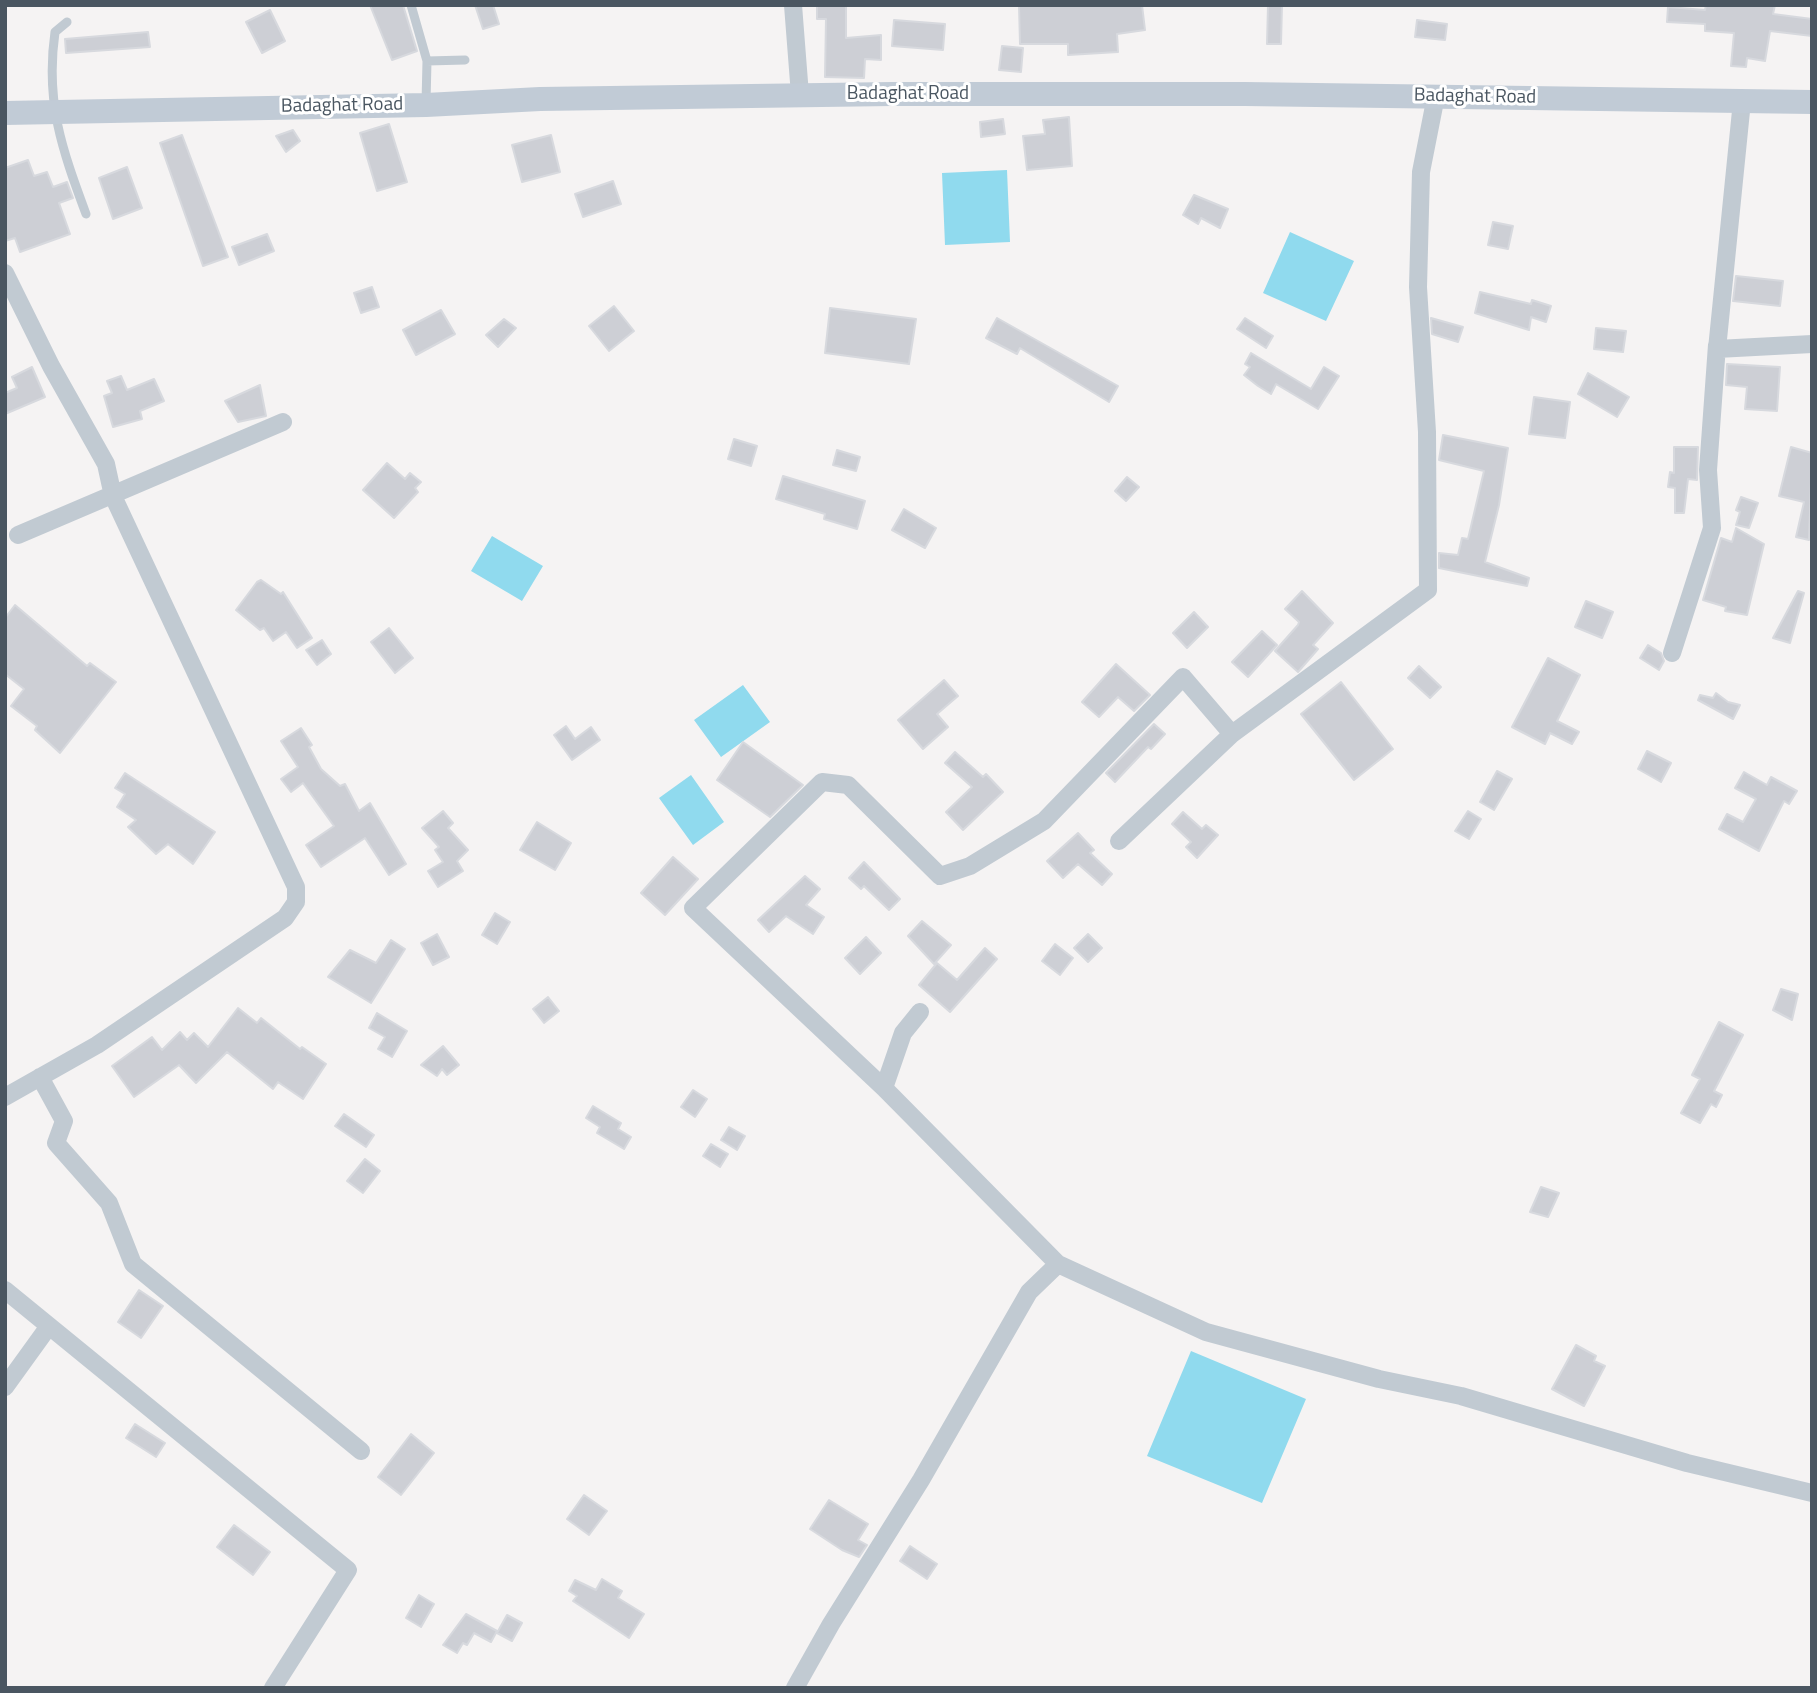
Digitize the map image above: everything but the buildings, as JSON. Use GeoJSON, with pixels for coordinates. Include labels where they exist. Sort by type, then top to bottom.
{"type":"FeatureCollection","features":[{"type":"Feature","properties":{"kind":"main road","name":"Badaghat Road"},"geometry":{"type":"LineString","coordinates":[[5,113],[800,95],[1436,96],[1812,102]]}},
{"type":"Feature","properties":{"kind":"street"},"geometry":{"type":"LineString","coordinates":[[793,5],[800,95]]}},
{"type":"Feature","properties":{"kind":"street"},"geometry":{"type":"LineString","coordinates":[[1119,841],[1232,734],[1428,590],[1427,432],[1418,288],[1421,172],[1436,96]]}},
{"type":"Feature","properties":{"kind":"street"},"geometry":{"type":"LineString","coordinates":[[1672,653],[1712,528],[1708,470],[1717,345],[1742,101]]}},
{"type":"Feature","properties":{"kind":"street"},"geometry":{"type":"LineString","coordinates":[[5,273],[51,366],[106,464],[113,496],[296,887],[296,902],[285,918],[97,1045],[5,1097]]}},
{"type":"Feature","properties":{"kind":"street"},"geometry":{"type":"LineString","coordinates":[[1717,345],[1717,349],[1812,344]]}},
{"type":"Feature","properties":{"kind":"street"},"geometry":{"type":"LineString","coordinates":[[18,535],[283,422]]}},
{"type":"Feature","properties":{"kind":"street"},"geometry":{"type":"LineString","coordinates":[[1232,734],[1183,677],[1044,821],[970,866],[940,876],[848,785],[821,782],[693,908],[884,1088],[1058,1264],[1206,1332],[1379,1379],[1461,1396],[1687,1463],[1812,1493]]}},
{"type":"Feature","properties":{"kind":"street"},"geometry":{"type":"LineString","coordinates":[[884,1088],[903,1033],[920,1012]]}},
{"type":"Feature","properties":{"kind":"street"},"geometry":{"type":"LineString","coordinates":[[40,1077],[64,1121],[56,1143],[109,1203],[133,1264],[361,1451]]}},
{"type":"Feature","properties":{"kind":"street"},"geometry":{"type":"LineString","coordinates":[[795,1688],[831,1624],[921,1480],[1029,1292],[1058,1264]]}},
{"type":"Feature","properties":{"kind":"street"},"geometry":{"type":"LineString","coordinates":[[5,1290],[348,1570],[273,1688]]}},
{"type":"Feature","properties":{"kind":"street"},"geometry":{"type":"LineString","coordinates":[[5,1387],[49,1326]]}},
{"type":"Feature","properties":{"kind":"lane"},"geometry":{"type":"LineString","coordinates":[[411,5],[427,61],[426,105]]}},
{"type":"Feature","properties":{"kind":"lane"},"geometry":{"type":"LineString","coordinates":[[67,22],[55,32],[53,111],[59,143],[86,214]]}},
{"type":"Feature","properties":{"kind":"lane"},"geometry":{"type":"LineString","coordinates":[[427,61],[465,60]]}},
{"type":"Feature","properties":{"kind":"water"},"geometry":{"type":"Polygon","coordinates":[[[1007,170],[1010,242],[945,245],[942,173],[1007,170]]]}},
{"type":"Feature","properties":{"kind":"water"},"geometry":{"type":"Polygon","coordinates":[[[1290,232],[1354,261],[1326,321],[1263,293],[1290,232]]]}},
{"type":"Feature","properties":{"kind":"water"},"geometry":{"type":"Polygon","coordinates":[[[492,536],[543,566],[522,601],[471,571],[492,536]]]}},
{"type":"Feature","properties":{"kind":"water"},"geometry":{"type":"Polygon","coordinates":[[[743,685],[770,722],[721,757],[694,720],[743,685]]]}},
{"type":"Feature","properties":{"kind":"water"},"geometry":{"type":"Polygon","coordinates":[[[691,775],[724,822],[693,845],[659,798],[691,775]]]}},
{"type":"Feature","properties":{"kind":"water"},"geometry":{"type":"Polygon","coordinates":[[[1191,1351],[1306,1399],[1262,1503],[1147,1456],[1191,1351]]]}}]}
